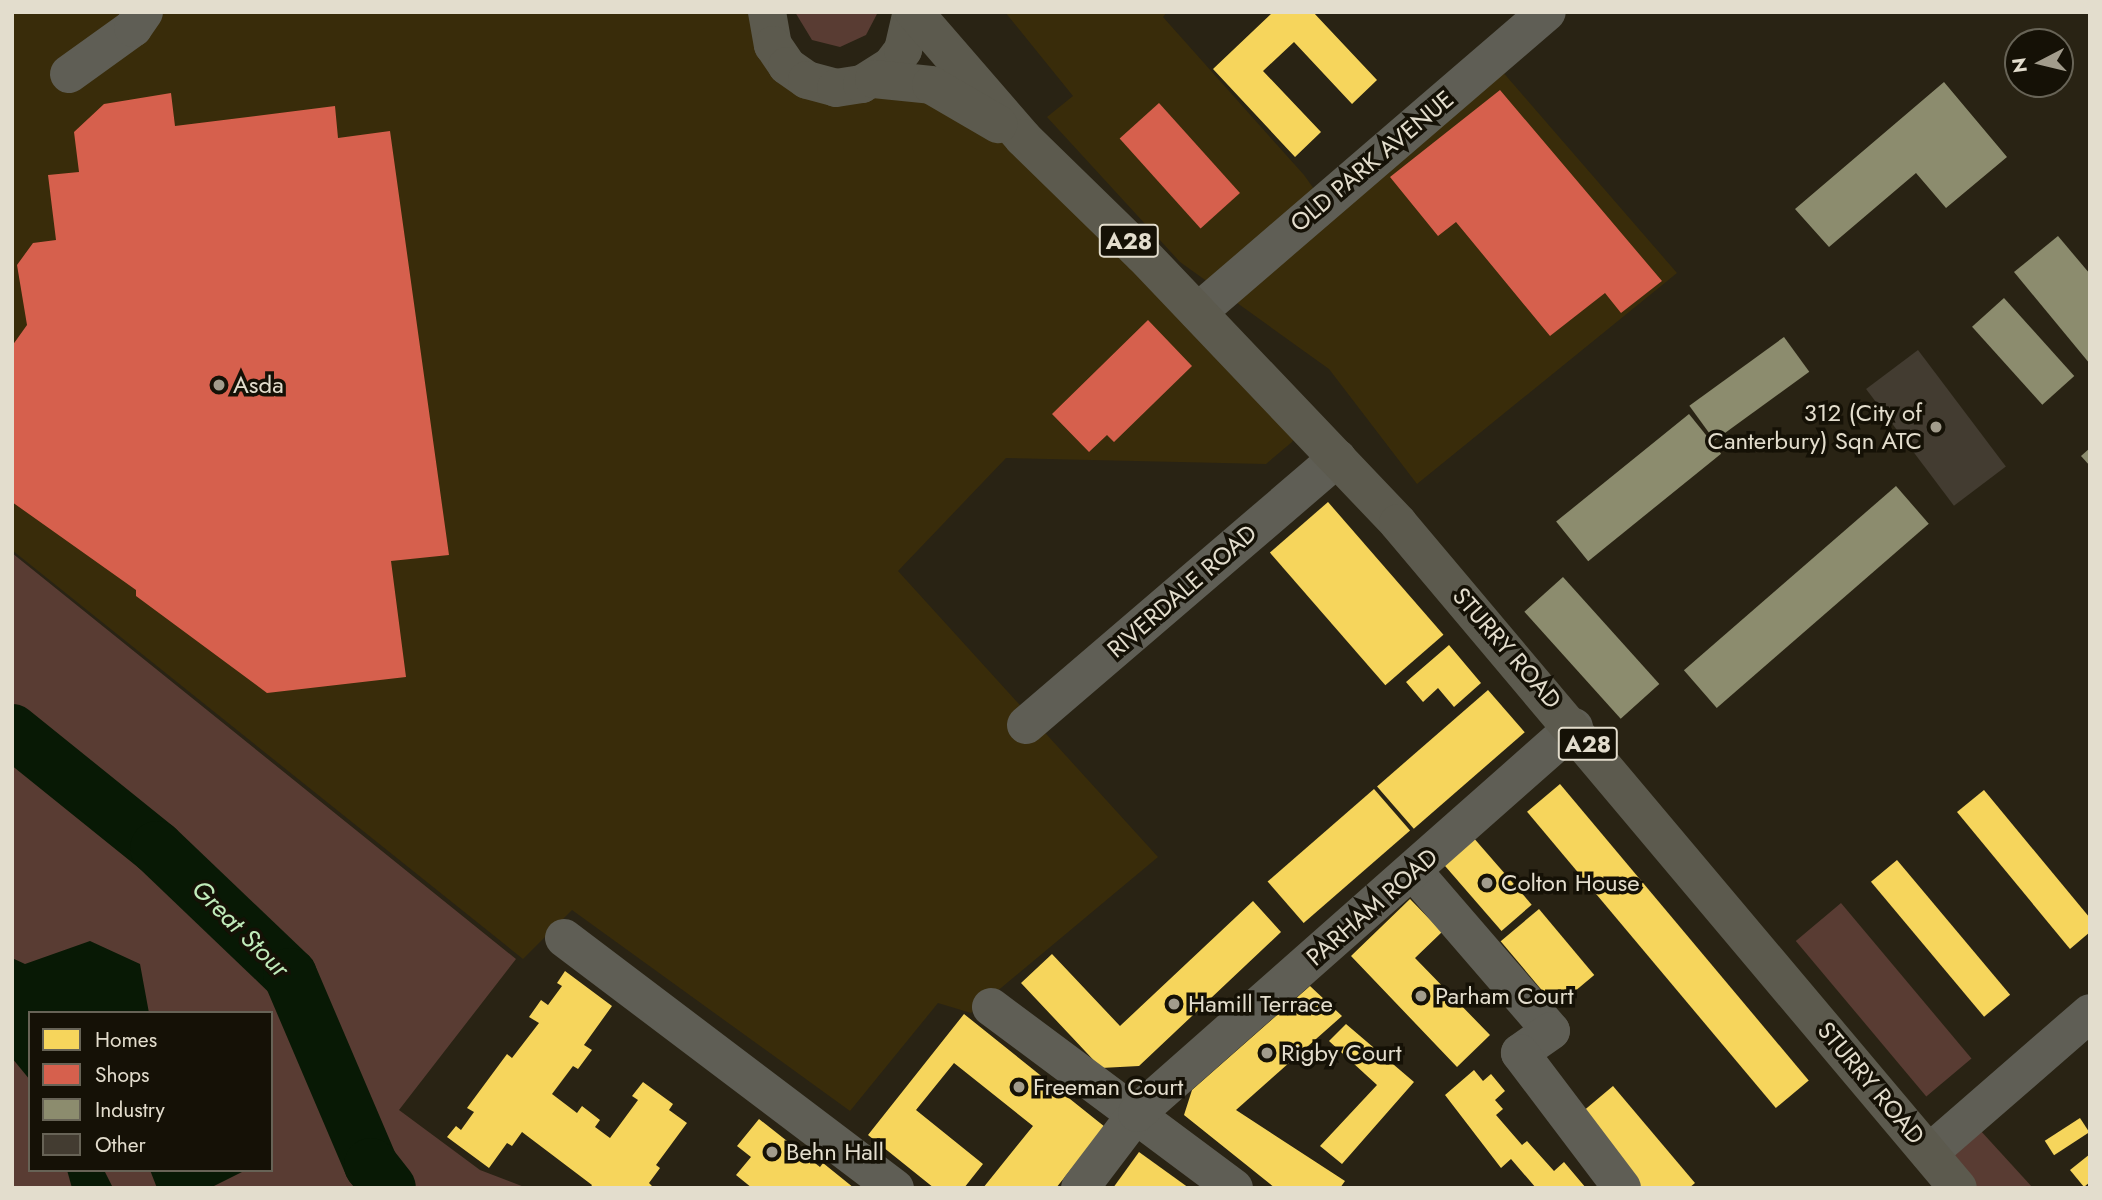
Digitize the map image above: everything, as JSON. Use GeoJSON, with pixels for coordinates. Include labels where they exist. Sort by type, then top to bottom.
{"type":"FeatureCollection","features":[{"type":"Feature","properties":{"kind":"highway","name":"STURRY ROAD"},"geometry":{"type":"LineString","coordinates":[[767,12],[773,45],[787,66],[807,80],[836,88],[874,79],[931,85],[1023,138]]}},
{"type":"Feature","properties":{"kind":"highway","name":"STURRY ROAD"},"geometry":{"type":"LineString","coordinates":[[874,79],[903,50],[913,12]]}},
{"type":"Feature","properties":{"kind":"highway","name":"STURRY ROAD"},"geometry":{"type":"LineString","coordinates":[[913,12],[1023,138],[1198,313],[1337,458],[1574,727],[1958,1188]]}},
{"type":"Feature","properties":{"kind":"street"},"geometry":{"type":"LineString","coordinates":[[68,74],[134,28],[144,12]]}},
{"type":"Feature","properties":{"kind":"street","name":"OLD PARK AVENUE"},"geometry":{"type":"LineString","coordinates":[[1198,313],[1547,12]]}},
{"type":"Feature","properties":{"kind":"street","name":"RIVERDALE ROAD"},"geometry":{"type":"LineString","coordinates":[[1026,725],[1337,458]]}},
{"type":"Feature","properties":{"kind":"street","name":"PARHAM ROAD"},"geometry":{"type":"LineString","coordinates":[[1080,1188],[1137,1113],[1574,727]]}},
{"type":"Feature","properties":{"kind":"street"},"geometry":{"type":"LineString","coordinates":[[1413,871],[1551,1031],[1520,1053],[1622,1188]]}},
{"type":"Feature","properties":{"kind":"street"},"geometry":{"type":"LineString","coordinates":[[564,938],[895,1188]]}},
{"type":"Feature","properties":{"kind":"street"},"geometry":{"type":"LineString","coordinates":[[990,1007],[1137,1113],[1234,1188]]}},
{"type":"Feature","properties":{"kind":"street"},"geometry":{"type":"LineString","coordinates":[[1929,1153],[2090,1013]]}},
{"type":"Feature","properties":{"kind":"shaded area"},"geometry":{"type":"Polygon","coordinates":[[[12,12],[767,12],[787,66],[874,79],[1023,138],[1303,422],[1292,442],[1266,464],[1006,458],[898,571],[1158,857],[971,1013],[938,1003],[850,1111],[572,910],[523,959],[12,550],[12,12]]]}},
{"type":"Feature","properties":{"kind":"shaded area"},"geometry":{"type":"Polygon","coordinates":[[[795,12],[878,12],[866,35],[840,47],[812,40],[795,12]]]}},
{"type":"Feature","properties":{"kind":"shaded area"},"geometry":{"type":"Polygon","coordinates":[[[1005,12],[1167,12],[1163,17],[1304,175],[1334,217],[1501,70],[1677,273],[1417,484],[1329,369],[1180,262],[1047,117],[1073,96],[1005,12]]]}},
{"type":"Feature","properties":{"kind":"shaded area"},"geometry":{"type":"Polygon","coordinates":[[[12,553],[516,959],[399,1110],[480,1170],[527,1188],[12,1188],[12,553]]]}},
{"type":"Feature","properties":{"kind":"shaded area"},"geometry":{"type":"Polygon","coordinates":[[[1841,903],[1971,1059],[1926,1096],[1796,941],[1841,903]]]}},
{"type":"Feature","properties":{"kind":"shaded area"},"geometry":{"type":"Polygon","coordinates":[[[90,941],[140,964],[149,1011],[28,1011],[28,1078],[12,1058],[12,958],[25,964],[90,941]]]}},
{"type":"Feature","properties":{"kind":"shaded area"},"geometry":{"type":"Polygon","coordinates":[[[1969,1118],[2033,1188],[1958,1188],[1929,1153],[1969,1118]]]}},
{"type":"Feature","properties":{"kind":"shaded area"},"geometry":{"type":"Polygon","coordinates":[[[68,1172],[105,1172],[113,1188],[72,1188],[68,1172]]]}},
{"type":"Feature","properties":{"kind":"shaded area"},"geometry":{"type":"Polygon","coordinates":[[[151,1172],[242,1172],[210,1188],[157,1188],[151,1172]]]}},
{"type":"Feature","properties":{"kind":"building: Homes"},"geometry":{"type":"Polygon","coordinates":[[[1273,12],[1313,12],[1377,80],[1352,104],[1294,42],[1263,71],[1321,132],[1295,157],[1213,69],[1273,12]]]}},
{"type":"Feature","properties":{"kind":"building: Homes"},"geometry":{"type":"Polygon","coordinates":[[[1328,502],[1443,635],[1385,685],[1270,553],[1328,502]]]}},
{"type":"Feature","properties":{"kind":"building: Homes"},"geometry":{"type":"Polygon","coordinates":[[[1449,645],[1481,683],[1454,707],[1438,688],[1423,702],[1406,682],[1449,645]]]}},
{"type":"Feature","properties":{"kind":"building: Homes"},"geometry":{"type":"Polygon","coordinates":[[[1488,690],[1525,732],[1414,829],[1377,786],[1488,690]]]}},
{"type":"Feature","properties":{"kind":"building: Homes"},"geometry":{"type":"Polygon","coordinates":[[[1560,784],[1809,1080],[1776,1108],[1527,812],[1560,784]]]}},
{"type":"Feature","properties":{"kind":"building: Homes"},"geometry":{"type":"Polygon","coordinates":[[[1374,789],[1410,831],[1304,923],[1268,882],[1374,789]]]}},
{"type":"Feature","properties":{"kind":"building: Homes"},"geometry":{"type":"Polygon","coordinates":[[[1984,790],[2090,918],[2090,932],[2070,949],[1957,812],[1984,790]]]}},
{"type":"Feature","properties":{"kind":"building: Homes","name":"Colton House"},"geometry":{"type":"Polygon","coordinates":[[[1472,836],[1532,905],[1502,931],[1442,862],[1472,836]]]}},
{"type":"Feature","properties":{"kind":"building: Homes"},"geometry":{"type":"Polygon","coordinates":[[[1897,860],[2010,995],[1984,1017],[1871,882],[1897,860]]]}},
{"type":"Feature","properties":{"kind":"building: Homes","name":"Parham Court"},"geometry":{"type":"Polygon","coordinates":[[[1410,899],[1442,932],[1415,958],[1490,1035],[1457,1067],[1351,956],[1410,899]]]}},
{"type":"Feature","properties":{"kind":"building: Homes","name":"Hamill Terrace"},"geometry":{"type":"Polygon","coordinates":[[[1253,901],[1281,932],[1139,1066],[1101,1068],[1021,983],[1052,954],[1120,1026],[1253,901]]]}},
{"type":"Feature","properties":{"kind":"building: Homes"},"geometry":{"type":"Polygon","coordinates":[[[1539,909],[1594,975],[1556,1007],[1501,941],[1539,909]]]}},
{"type":"Feature","properties":{"kind":"building: Homes"},"geometry":{"type":"Polygon","coordinates":[[[565,971],[612,1006],[584,1045],[592,1050],[578,1069],[573,1066],[552,1094],[577,1113],[582,1106],[600,1120],[595,1127],[610,1138],[638,1100],[632,1096],[643,1082],[673,1104],[669,1110],[687,1123],[656,1165],[660,1168],[649,1183],[654,1188],[590,1188],[592,1185],[522,1132],[512,1146],[507,1143],[489,1168],[447,1137],[456,1126],[461,1130],[474,1112],[467,1108],[507,1054],[512,1058],[539,1023],[529,1017],[541,1000],[548,1005],[562,986],[557,983],[565,971]]]}},
{"type":"Feature","properties":{"kind":"building: Homes","name":"Rigby Court"},"geometry":{"type":"Polygon","coordinates":[[[1310,986],[1342,1016],[1236,1110],[1345,1181],[1340,1188],[1275,1188],[1184,1115],[1192,1090],[1310,986]]]}},
{"type":"Feature","properties":{"kind":"building: Homes","name":"Freeman Court"},"geometry":{"type":"Polygon","coordinates":[[[964,1014],[1105,1127],[1056,1188],[983,1188],[1033,1126],[954,1063],[916,1110],[983,1164],[964,1188],[934,1188],[868,1135],[964,1014]]]}},
{"type":"Feature","properties":{"kind":"building: Homes","name":"Rigby Court"},"geometry":{"type":"Polygon","coordinates":[[[1346,1024],[1414,1082],[1342,1164],[1320,1146],[1377,1085],[1329,1041],[1346,1024]]]}},
{"type":"Feature","properties":{"kind":"building: Homes"},"geometry":{"type":"Polygon","coordinates":[[[1474,1070],[1483,1081],[1491,1074],[1505,1091],[1495,1100],[1503,1109],[1496,1115],[1522,1145],[1527,1141],[1554,1171],[1564,1162],[1586,1188],[1536,1188],[1511,1159],[1501,1168],[1445,1095],[1474,1070]]]}},
{"type":"Feature","properties":{"kind":"building: Homes"},"geometry":{"type":"Polygon","coordinates":[[[1613,1086],[1695,1183],[1689,1188],[1634,1188],[1575,1118],[1613,1086]]]}},
{"type":"Feature","properties":{"kind":"building: Homes"},"geometry":{"type":"Polygon","coordinates":[[[2080,1118],[2089,1132],[2054,1155],[2045,1141],[2080,1118]]]}},
{"type":"Feature","properties":{"kind":"building: Homes","name":"Behn Hall"},"geometry":{"type":"Polygon","coordinates":[[[759,1119],[820,1167],[823,1163],[854,1188],[752,1188],[736,1175],[751,1157],[737,1146],[759,1119]]]}},
{"type":"Feature","properties":{"kind":"building: Homes"},"geometry":{"type":"Polygon","coordinates":[[[1139,1152],[1189,1188],[1113,1188],[1139,1152]]]}},
{"type":"Feature","properties":{"kind":"building: Homes"},"geometry":{"type":"Polygon","coordinates":[[[2090,1154],[2090,1182],[2084,1187],[2070,1170],[2090,1154]]]}},
{"type":"Feature","properties":{"kind":"building: Shops"},"geometry":{"type":"Polygon","coordinates":[[[1500,90],[1662,281],[1621,313],[1605,293],[1550,336],[1456,222],[1438,236],[1390,177],[1500,90]]]}},
{"type":"Feature","properties":{"kind":"building: Shops","name":"Asda"},"geometry":{"type":"Polygon","coordinates":[[[171,93],[175,126],[335,106],[338,138],[390,131],[449,555],[391,561],[406,677],[267,693],[136,596],[136,590],[12,502],[12,346],[27,325],[17,265],[33,243],[56,240],[48,175],[79,172],[74,132],[104,104],[171,93]]]}},
{"type":"Feature","properties":{"kind":"building: Shops"},"geometry":{"type":"Polygon","coordinates":[[[1159,103],[1240,193],[1201,228],[1120,138],[1159,103]]]}},
{"type":"Feature","properties":{"kind":"building: Shops"},"geometry":{"type":"Polygon","coordinates":[[[1148,320],[1192,366],[1114,442],[1107,435],[1089,452],[1052,414],[1148,320]]]}},
{"type":"Feature","properties":{"kind":"building: Industry"},"geometry":{"type":"Polygon","coordinates":[[[1944,82],[2007,157],[1946,208],[1916,173],[1829,247],[1795,209],[1944,82]]]}},
{"type":"Feature","properties":{"kind":"building: Industry"},"geometry":{"type":"Polygon","coordinates":[[[2058,236],[2090,274],[2090,364],[2014,272],[2058,236]]]}},
{"type":"Feature","properties":{"kind":"building: Industry"},"geometry":{"type":"Polygon","coordinates":[[[2004,298],[2074,376],[2042,405],[1972,327],[2004,298]]]}},
{"type":"Feature","properties":{"kind":"building: Industry"},"geometry":{"type":"Polygon","coordinates":[[[1784,337],[1809,372],[1715,441],[1689,406],[1784,337]]]}},
{"type":"Feature","properties":{"kind":"building: Industry"},"geometry":{"type":"Polygon","coordinates":[[[1689,414],[1721,454],[1588,561],[1556,522],[1689,414]]]}},
{"type":"Feature","properties":{"kind":"building: Industry"},"geometry":{"type":"Polygon","coordinates":[[[2090,448],[2090,466],[2081,456],[2090,448]]]}},
{"type":"Feature","properties":{"kind":"building: Industry"},"geometry":{"type":"Polygon","coordinates":[[[1896,486],[1929,524],[1717,708],[1684,670],[1896,486]]]}},
{"type":"Feature","properties":{"kind":"building: Industry"},"geometry":{"type":"Polygon","coordinates":[[[1563,577],[1659,684],[1621,719],[1524,612],[1563,577]]]}},
{"type":"Feature","properties":{"kind":"building: Other","name":"312 (City of Canterbury) Sqn ATC"},"geometry":{"type":"Polygon","coordinates":[[[1918,350],[2006,467],[1954,506],[1866,389],[1918,350]]]}},
{"type":"Feature","properties":{"kind":"waterway","name":"Great Stour"},"geometry":{"type":"LineString","coordinates":[[12,731],[157,848],[290,975],[371,1165],[389,1188]]}},
{"type":"Feature","properties":{"kind":"place","name":"Asda"},"geometry":{"type":"Point","coordinates":[219,385]}},
{"type":"Feature","properties":{"kind":"place","name":"312 (City of Canterbury) Sqn ATC"},"geometry":{"type":"Point","coordinates":[1936,427]}},
{"type":"Feature","properties":{"kind":"place","name":"Colton House"},"geometry":{"type":"Point","coordinates":[1487,883]}},
{"type":"Feature","properties":{"kind":"place","name":"Parham Court"},"geometry":{"type":"Point","coordinates":[1421,996]}},
{"type":"Feature","properties":{"kind":"place","name":"Hamill Terrace"},"geometry":{"type":"Point","coordinates":[1174,1004]}},
{"type":"Feature","properties":{"kind":"place","name":"Rigby Court"},"geometry":{"type":"Point","coordinates":[1267,1053]}},
{"type":"Feature","properties":{"kind":"place","name":"Freeman Court"},"geometry":{"type":"Point","coordinates":[1019,1087]}},
{"type":"Feature","properties":{"kind":"place","name":"Behn Hall"},"geometry":{"type":"Point","coordinates":[772,1152]}}]}
